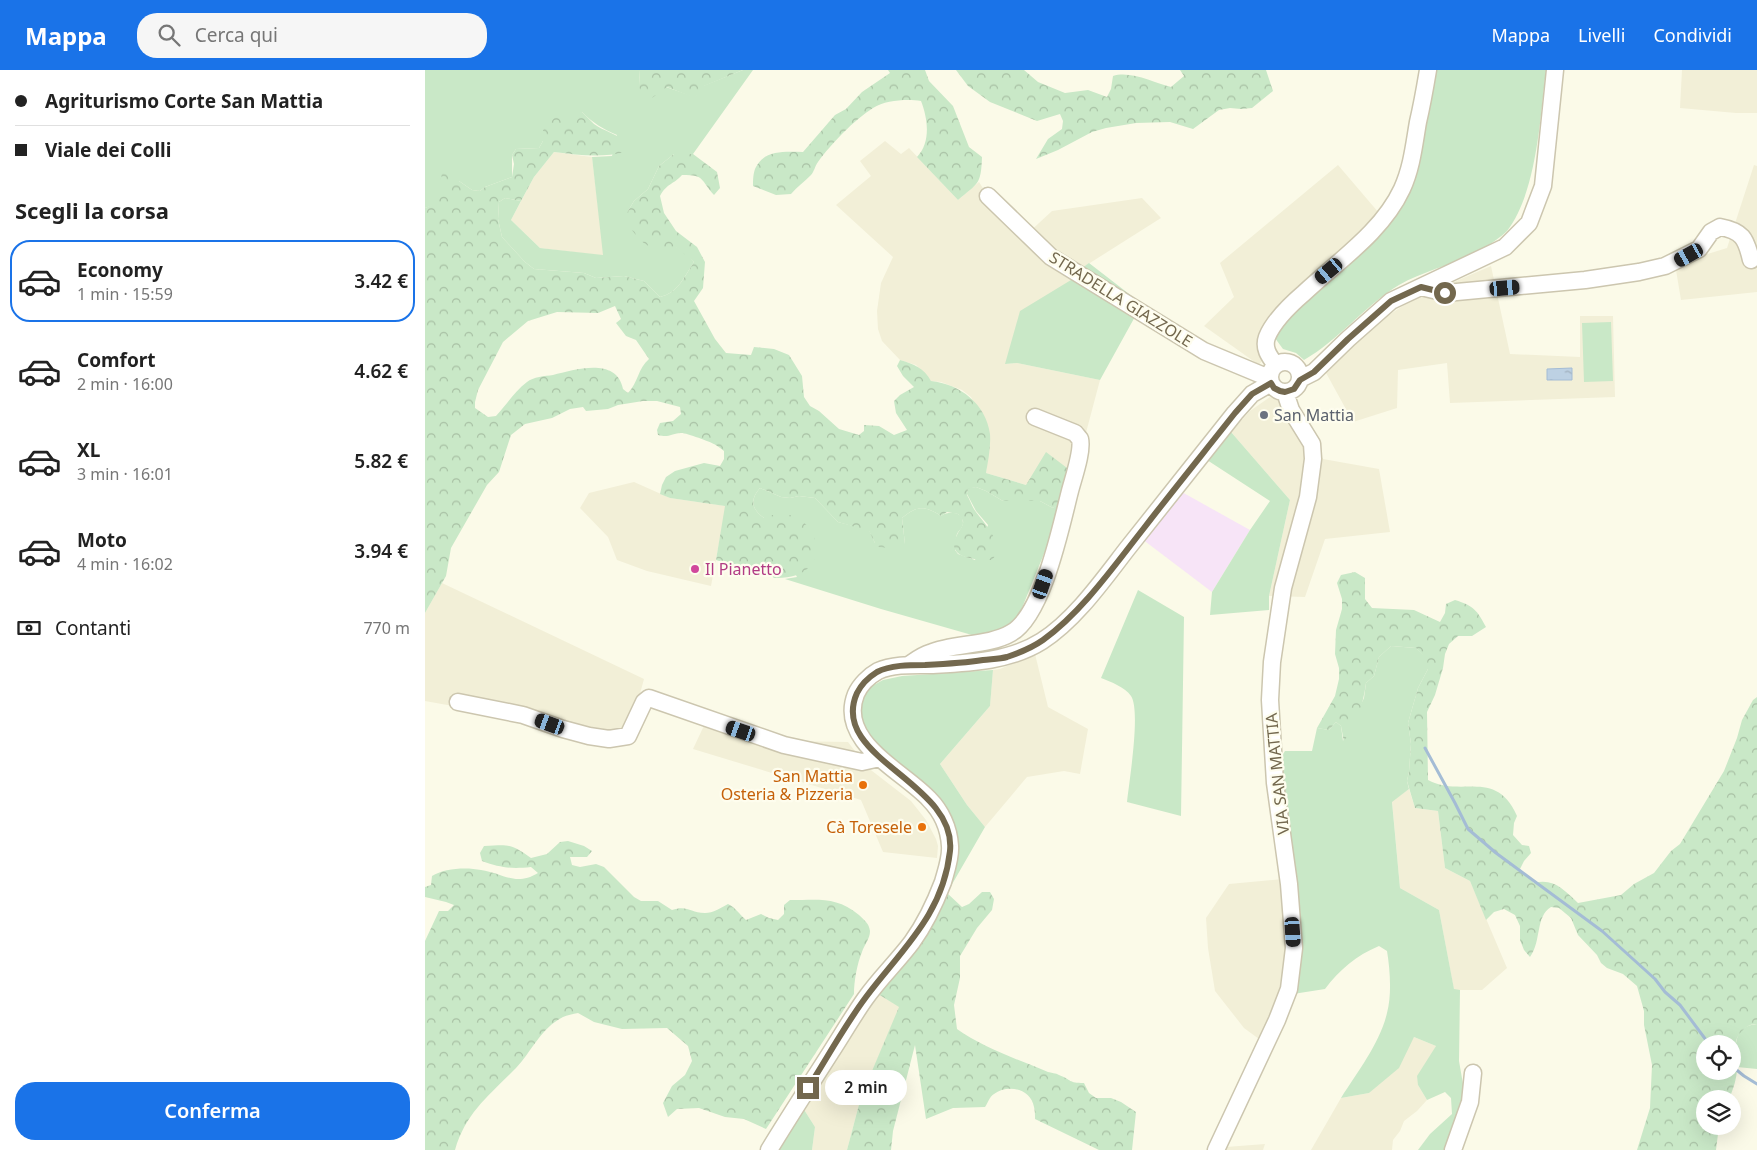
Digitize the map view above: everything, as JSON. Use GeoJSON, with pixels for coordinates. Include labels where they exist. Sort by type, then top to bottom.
{"type":"FeatureCollection","features":[{"type":"Feature","properties":{"kind":"street"},"geometry":{"type":"LineString","coordinates":[[1428,70],[1412,163],[1402,189],[1392,206],[1373,230],[1290,306],[1275,324],[1267,338],[1266,352],[1274,388],[1285,392],[1294,389],[1300,380],[1314,372],[1391,301],[1505,247],[1529,223],[1543,186],[1555,70]]}},
{"type":"Feature","properties":{"kind":"street","name":"STRADELLA GIAZZOLE"},"geometry":{"type":"LineString","coordinates":[[988,196],[1051,257],[1204,351],[1272,375]]}},
{"type":"Feature","properties":{"kind":"street"},"geometry":{"type":"LineString","coordinates":[[1421,287],[1445,293],[1585,280],[1639,272],[1665,266],[1699,250],[1711,232],[1720,227],[1733,229],[1741,235],[1747,243],[1751,260]]}},
{"type":"Feature","properties":{"kind":"street"},"geometry":{"type":"LineString","coordinates":[[769,1150],[866,998],[912,942],[935,902],[947,869],[950,847],[947,832],[937,809],[918,788],[880,758],[859,735],[853,715],[854,704],[862,684],[878,671],[908,665],[959,664],[1006,657],[1041,642],[1067,620],[1102,580],[1235,413],[1272,375],[1282,361],[1294,364],[1298,368],[1300,380]]}},
{"type":"Feature","properties":{"kind":"street","name":"VIA SAN MATTIA"},"geometry":{"type":"LineString","coordinates":[[1216,1150],[1277,1020],[1289,988],[1294,948],[1289,884],[1275,783],[1270,700],[1272,662],[1283,588],[1308,497],[1313,459],[1312,444],[1291,410],[1285,392]]}},
{"type":"Feature","properties":{"kind":"street"},"geometry":{"type":"LineString","coordinates":[[908,665],[930,653],[1010,634],[1019,627],[1032,608],[1054,553],[1080,448],[1080,438],[1075,433],[1035,417]]}},
{"type":"Feature","properties":{"kind":"street"},"geometry":{"type":"LineString","coordinates":[[458,702],[523,714],[563,729],[609,739],[628,736],[644,702],[649,698],[785,745],[862,762],[880,758]]}},
{"type":"Feature","properties":{"kind":"street"},"geometry":{"type":"LineString","coordinates":[[1453,1150],[1470,1102],[1473,1073]]}},
{"type":"Feature","properties":{"kind":"shaded area"},"geometry":{"type":"Polygon","coordinates":[[[1682,70],[1757,70],[1757,113],[1680,108],[1682,70]]]}},
{"type":"Feature","properties":{"kind":"shaded area"},"geometry":{"type":"Polygon","coordinates":[[[885,141],[901,154],[909,148],[958,200],[979,182],[995,207],[1026,235],[1052,211],[1142,198],[1161,218],[1082,268],[1006,364],[1017,363],[1100,380],[1075,474],[1026,485],[986,473],[990,435],[971,397],[962,390],[941,382],[931,381],[916,365],[900,360],[882,341],[878,329],[877,311],[881,283],[893,257],[836,205],[871,176],[860,161],[885,141]]]}},
{"type":"Feature","properties":{"kind":"shaded area"},"geometry":{"type":"Polygon","coordinates":[[[554,152],[592,157],[604,256],[540,248],[511,220],[534,177],[554,152]]]}},
{"type":"Feature","properties":{"kind":"shaded area"},"geometry":{"type":"Polygon","coordinates":[[[1338,165],[1379,213],[1267,327],[1264,358],[1259,365],[1204,326],[1234,297],[1220,263],[1338,165]]]}},
{"type":"Feature","properties":{"kind":"shaded area"},"geometry":{"type":"Polygon","coordinates":[[[1754,165],[1757,166],[1757,292],[1681,300],[1675,264],[1727,248],[1754,165]]]}},
{"type":"Feature","properties":{"kind":"shaded area"},"geometry":{"type":"Polygon","coordinates":[[[1491,266],[1510,354],[1580,357],[1580,316],[1613,316],[1615,397],[1450,403],[1447,363],[1398,370],[1397,408],[1353,422],[1325,371],[1386,317],[1410,301],[1491,266]]]}},
{"type":"Feature","properties":{"kind":"shaded area"},"geometry":{"type":"Polygon","coordinates":[[[1270,397],[1279,401],[1292,400],[1323,459],[1379,469],[1390,532],[1325,539],[1305,597],[1269,596],[1290,500],[1231,432],[1250,411],[1270,397]]]}},
{"type":"Feature","properties":{"kind":"shaded area"},"geometry":{"type":"Polygon","coordinates":[[[634,482],[670,498],[726,506],[711,586],[647,571],[617,560],[608,537],[580,508],[589,493],[634,482]]]}},
{"type":"Feature","properties":{"kind":"shaded area"},"geometry":{"type":"Polygon","coordinates":[[[1180,491],[1250,530],[1212,592],[1142,539],[1180,491]]]}},
{"type":"Feature","properties":{"kind":"shaded area"},"geometry":{"type":"Polygon","coordinates":[[[442,583],[644,679],[630,730],[619,736],[425,701],[425,613],[442,583]]]}},
{"type":"Feature","properties":{"kind":"shaded area"},"geometry":{"type":"Polygon","coordinates":[[[1035,654],[1048,707],[1088,729],[1080,774],[1064,771],[1027,777],[985,827],[967,805],[940,764],[990,706],[993,670],[1000,669],[1035,654]]]}},
{"type":"Feature","properties":{"kind":"shaded area"},"geometry":{"type":"Polygon","coordinates":[[[709,715],[785,741],[848,742],[867,767],[911,801],[926,820],[936,839],[938,846],[937,858],[883,852],[861,800],[693,749],[709,715]]]}},
{"type":"Feature","properties":{"kind":"shaded area"},"geometry":{"type":"Polygon","coordinates":[[[1409,789],[1415,808],[1438,811],[1445,868],[1470,881],[1507,968],[1482,990],[1454,990],[1439,910],[1400,888],[1392,801],[1409,789]]]}},
{"type":"Feature","properties":{"kind":"shaded area"},"geometry":{"type":"Polygon","coordinates":[[[1283,879],[1300,933],[1272,1040],[1259,1039],[1244,1028],[1215,991],[1208,948],[1206,918],[1229,884],[1283,879]]]}},
{"type":"Feature","properties":{"kind":"shaded area"},"geometry":{"type":"Polygon","coordinates":[[[878,994],[900,1007],[861,1097],[847,1150],[812,1150],[815,1127],[803,1108],[878,994]]]}},
{"type":"Feature","properties":{"kind":"shaded area"},"geometry":{"type":"Polygon","coordinates":[[[1414,1037],[1436,1046],[1418,1085],[1427,1100],[1404,1121],[1400,1131],[1393,1140],[1392,1150],[1311,1150],[1341,1098],[1369,1093],[1414,1037]]]}},
{"type":"Feature","properties":{"kind":"shaded area"},"geometry":{"type":"Polygon","coordinates":[[[1265,1144],[1263,1150],[1225,1150],[1226,1147],[1265,1144]]]}},
{"type":"Feature","properties":{"kind":"green space"},"geometry":{"type":"Polygon","coordinates":[[[425,70],[640,70],[639,85],[666,87],[695,97],[703,86],[743,70],[753,70],[693,154],[674,154],[659,166],[648,189],[634,201],[628,211],[694,262],[680,284],[671,292],[660,297],[644,281],[624,276],[596,278],[584,273],[534,269],[502,237],[498,219],[499,202],[505,198],[521,201],[511,220],[540,248],[603,255],[592,157],[612,156],[617,135],[598,125],[582,112],[543,130],[543,141],[539,148],[516,149],[512,155],[512,177],[485,187],[480,191],[472,190],[459,181],[436,204],[425,208],[425,70]]]}},
{"type":"Feature","properties":{"kind":"green space"},"geometry":{"type":"Polygon","coordinates":[[[640,70],[743,70],[704,86],[695,98],[667,87],[652,98],[641,95],[639,85],[640,70]]]}},
{"type":"Feature","properties":{"kind":"green space"},"geometry":{"type":"Polygon","coordinates":[[[888,70],[925,70],[929,81],[953,106],[969,147],[982,157],[981,173],[977,183],[970,190],[958,200],[917,157],[925,144],[927,123],[921,101],[909,100],[878,105],[858,119],[836,140],[818,162],[811,175],[791,194],[776,195],[753,186],[754,171],[760,161],[771,154],[803,152],[835,115],[846,109],[862,92],[890,73],[888,70]]]}},
{"type":"Feature","properties":{"kind":"green space"},"geometry":{"type":"Polygon","coordinates":[[[956,70],[1024,70],[1038,82],[1065,93],[1088,90],[1107,97],[1111,89],[1113,76],[1135,76],[1171,87],[1184,76],[1180,70],[1266,70],[1273,91],[1252,108],[1219,110],[1193,129],[1170,122],[1136,123],[1106,128],[1092,132],[1036,159],[1048,139],[1062,129],[1063,121],[1060,114],[1037,121],[990,102],[968,86],[956,70]]]}},
{"type":"Feature","properties":{"kind":"green space"},"geometry":{"type":"Polygon","coordinates":[[[1423,70],[1546,70],[1539,132],[1531,176],[1525,196],[1517,215],[1507,231],[1499,238],[1473,254],[1419,275],[1386,293],[1329,343],[1304,360],[1296,353],[1283,349],[1267,327],[1379,213],[1398,189],[1423,70]]]}},
{"type":"Feature","properties":{"kind":"green space"},"geometry":{"type":"Polygon","coordinates":[[[582,112],[594,124],[626,141],[626,152],[581,155],[554,152],[534,177],[521,201],[505,198],[499,202],[498,219],[502,237],[534,269],[584,273],[596,278],[624,276],[644,281],[660,297],[671,292],[680,284],[694,262],[676,247],[659,253],[641,241],[625,222],[628,211],[634,201],[648,189],[659,166],[674,154],[693,154],[717,172],[720,188],[714,195],[699,177],[682,175],[665,189],[660,196],[664,213],[676,231],[697,247],[705,262],[703,288],[694,301],[715,339],[726,353],[751,355],[754,347],[774,349],[789,355],[802,376],[804,397],[810,406],[819,411],[839,429],[859,435],[864,431],[864,425],[879,426],[894,435],[907,430],[896,413],[894,401],[914,387],[903,376],[897,366],[900,360],[914,365],[922,370],[931,381],[952,386],[970,397],[983,413],[988,423],[990,434],[990,449],[986,473],[1026,485],[1046,452],[1075,474],[1064,501],[1053,508],[1040,501],[1003,501],[976,487],[968,489],[967,495],[973,508],[993,535],[997,548],[992,560],[986,560],[964,556],[955,549],[954,543],[963,523],[958,514],[947,512],[941,516],[930,510],[916,509],[902,518],[905,544],[898,549],[879,547],[869,531],[838,522],[815,498],[799,496],[781,497],[760,488],[753,500],[753,504],[760,515],[764,518],[782,514],[797,518],[809,528],[815,541],[816,554],[810,567],[796,575],[774,578],[767,572],[748,570],[716,560],[725,506],[670,498],[660,494],[666,477],[675,471],[704,463],[720,466],[724,459],[724,451],[703,439],[683,433],[667,436],[658,435],[657,430],[660,423],[673,421],[681,414],[680,407],[657,401],[643,401],[618,405],[608,409],[586,411],[583,407],[570,409],[552,418],[525,424],[511,435],[499,472],[487,485],[451,548],[446,576],[425,613],[425,208],[436,203],[442,173],[451,169],[460,169],[459,181],[472,190],[480,191],[485,187],[512,177],[514,164],[512,155],[516,149],[539,148],[543,141],[543,130],[559,113],[582,112]],[[615,306],[598,313],[557,312],[528,321],[503,342],[478,390],[475,408],[488,417],[496,416],[518,390],[530,380],[584,368],[604,369],[613,372],[619,379],[623,389],[628,393],[642,367],[649,359],[636,340],[626,336],[616,323],[621,319],[615,306]]]}},
{"type":"Feature","properties":{"kind":"green space"},"geometry":{"type":"Polygon","coordinates":[[[1089,263],[1142,304],[1100,380],[1017,363],[1005,364],[1020,311],[1071,280],[1089,263]]]}},
{"type":"Feature","properties":{"kind":"green space"},"geometry":{"type":"Polygon","coordinates":[[[1611,322],[1613,381],[1584,382],[1582,323],[1611,322]]]}},
{"type":"Feature","properties":{"kind":"green space"},"geometry":{"type":"Polygon","coordinates":[[[1231,432],[1290,500],[1269,596],[1269,610],[1210,615],[1212,592],[1270,501],[1207,460],[1231,432]]]}},
{"type":"Feature","properties":{"kind":"green space"},"geometry":{"type":"Polygon","coordinates":[[[976,487],[1003,501],[1040,501],[1053,508],[1067,497],[1007,645],[785,579],[797,577],[764,518],[756,511],[753,504],[753,500],[760,488],[781,497],[799,496],[815,498],[838,522],[869,530],[875,543],[905,544],[902,518],[916,509],[930,510],[941,516],[947,513],[955,513],[961,516],[963,523],[956,536],[955,550],[958,554],[975,560],[988,525],[976,511],[967,494],[968,488],[976,487]]]}},
{"type":"Feature","properties":{"kind":"green space"},"geometry":{"type":"Polygon","coordinates":[[[1355,572],[1365,578],[1365,599],[1372,608],[1414,610],[1440,622],[1445,613],[1446,604],[1455,600],[1467,604],[1477,613],[1486,627],[1472,636],[1458,636],[1449,644],[1435,695],[1427,712],[1428,780],[1440,785],[1488,788],[1499,793],[1509,801],[1517,816],[1513,835],[1522,845],[1529,846],[1531,853],[1520,869],[1534,883],[1547,882],[1558,886],[1578,903],[1621,895],[1634,884],[1654,873],[1671,851],[1680,844],[1724,771],[1742,720],[1753,700],[1757,697],[1757,1024],[1746,1027],[1739,1035],[1696,1035],[1696,1080],[1735,1080],[1732,1090],[1696,1090],[1696,1135],[1718,1135],[1716,1150],[1637,1150],[1650,1108],[1652,1065],[1644,1025],[1644,1011],[1637,986],[1623,974],[1607,968],[1601,963],[1597,955],[1578,935],[1571,918],[1559,908],[1551,907],[1546,911],[1540,923],[1534,950],[1530,957],[1524,950],[1520,940],[1520,926],[1515,915],[1504,909],[1494,912],[1486,920],[1470,881],[1445,868],[1438,811],[1415,808],[1407,781],[1411,744],[1408,723],[1418,688],[1428,669],[1427,659],[1416,648],[1391,646],[1379,657],[1374,676],[1366,683],[1358,714],[1344,742],[1341,726],[1336,722],[1329,730],[1317,728],[1335,696],[1339,679],[1339,668],[1335,654],[1336,630],[1342,609],[1342,599],[1337,583],[1341,575],[1355,572]]]}},
{"type":"Feature","properties":{"kind":"green space"},"geometry":{"type":"Polygon","coordinates":[[[1138,590],[1184,617],[1181,816],[1127,802],[1135,731],[1134,704],[1131,696],[1125,690],[1101,678],[1138,590]]]}},
{"type":"Feature","properties":{"kind":"green space"},"geometry":{"type":"Polygon","coordinates":[[[1391,646],[1416,648],[1428,659],[1428,669],[1418,688],[1408,723],[1411,744],[1407,781],[1409,789],[1392,802],[1400,888],[1439,910],[1454,989],[1460,990],[1459,1061],[1463,1084],[1476,1098],[1454,1150],[1418,1150],[1430,1134],[1452,1114],[1451,1098],[1445,1092],[1427,1100],[1418,1085],[1417,1076],[1436,1046],[1414,1037],[1399,1068],[1369,1093],[1341,1098],[1368,1057],[1384,1024],[1389,1006],[1390,990],[1387,951],[1379,946],[1363,954],[1342,969],[1325,989],[1293,994],[1272,772],[1285,751],[1312,751],[1317,728],[1329,730],[1336,722],[1341,726],[1343,741],[1364,698],[1366,683],[1374,676],[1379,657],[1391,646]]]}},
{"type":"Feature","properties":{"kind":"green space"},"geometry":{"type":"Polygon","coordinates":[[[993,670],[990,706],[940,764],[967,805],[985,827],[947,893],[954,833],[880,753],[859,722],[857,708],[864,694],[872,686],[883,680],[902,676],[993,670]]]}},
{"type":"Feature","properties":{"kind":"green space"},"geometry":{"type":"Polygon","coordinates":[[[568,841],[584,846],[592,851],[587,857],[570,857],[572,865],[580,867],[596,864],[604,867],[634,897],[641,901],[658,901],[672,910],[682,908],[700,913],[708,913],[728,904],[746,920],[761,914],[778,920],[784,914],[784,905],[790,900],[827,900],[851,909],[867,924],[870,934],[859,962],[854,994],[766,1129],[744,1119],[725,1117],[699,1108],[677,1109],[668,1117],[663,1103],[672,1086],[685,1075],[692,1061],[688,1046],[667,1028],[622,1029],[594,1022],[578,1013],[563,1017],[543,1033],[516,1068],[472,1114],[455,1150],[425,1150],[425,941],[439,911],[448,911],[454,905],[425,897],[425,887],[431,885],[432,876],[437,873],[456,869],[481,870],[516,879],[530,877],[538,873],[531,867],[506,867],[482,861],[480,853],[484,846],[499,845],[513,847],[531,858],[547,854],[560,842],[568,841]]]}},
{"type":"Feature","properties":{"kind":"green space"},"geometry":{"type":"Polygon","coordinates":[[[982,892],[990,892],[994,899],[992,910],[977,928],[960,956],[960,978],[954,1005],[957,1029],[1001,1053],[1048,1072],[1058,1074],[1072,1082],[1084,1083],[1089,1093],[1096,1098],[1111,1098],[1136,1112],[1132,1150],[1099,1150],[1035,1119],[1032,1101],[1023,1092],[1012,1089],[1005,1089],[994,1094],[985,1107],[953,1108],[926,1119],[915,1045],[893,1131],[891,1150],[847,1150],[861,1097],[899,1007],[878,994],[937,915],[947,893],[962,907],[969,904],[982,892]]]}},
{"type":"Feature","properties":{"kind":"green space"},"geometry":{"type":"Polygon","coordinates":[[[1757,1024],[1757,1069],[1741,1067],[1741,1035],[1738,1035],[1743,1029],[1757,1024]]]}},
{"type":"Feature","properties":{"kind":"green space"},"geometry":{"type":"Polygon","coordinates":[[[803,1108],[815,1127],[812,1150],[775,1150],[803,1108]]]}},
{"type":"Feature","properties":{"kind":"water"},"geometry":{"type":"Polygon","coordinates":[[[1572,368],[1572,380],[1547,380],[1547,369],[1572,368]]]}},
{"type":"Feature","properties":{"kind":"waterway"},"geometry":{"type":"LineString","coordinates":[[1425,748],[1468,829],[1496,853],[1602,931],[1655,979],[1665,992],[1680,1005],[1702,1035]]}},
{"type":"Feature","properties":{"kind":"waterway"},"geometry":{"type":"LineString","coordinates":[[1741,1074],[1757,1084]]}},
{"type":"Feature","properties":{"kind":"place","name":"San Mattia"},"geometry":{"type":"Point","coordinates":[1264,415]}},
{"type":"Feature","properties":{"kind":"place","name":"Il Pianetto"},"geometry":{"type":"Point","coordinates":[695,569]}},
{"type":"Feature","properties":{"kind":"place","name":"San Mattia Osteria & Pizzeria"},"geometry":{"type":"Point","coordinates":[863,785]}},
{"type":"Feature","properties":{"kind":"place","name":"Cà Toresele"},"geometry":{"type":"Point","coordinates":[922,827]}},
{"type":"Feature","properties":{"kind":"route"},"geometry":{"type":"LineString","coordinates":[[808,1088],[866,998],[912,942],[924,923],[941,887],[947,869],[950,847],[943,820],[929,799],[880,758],[859,735],[853,715],[854,704],[862,684],[878,671],[890,668],[908,665],[959,664],[1006,657],[1041,642],[1067,620],[1102,580],[1252,394],[1271,383],[1274,388],[1280,391],[1285,392],[1294,389],[1300,380],[1314,372],[1391,301],[1421,287],[1445,293]]}}]}
